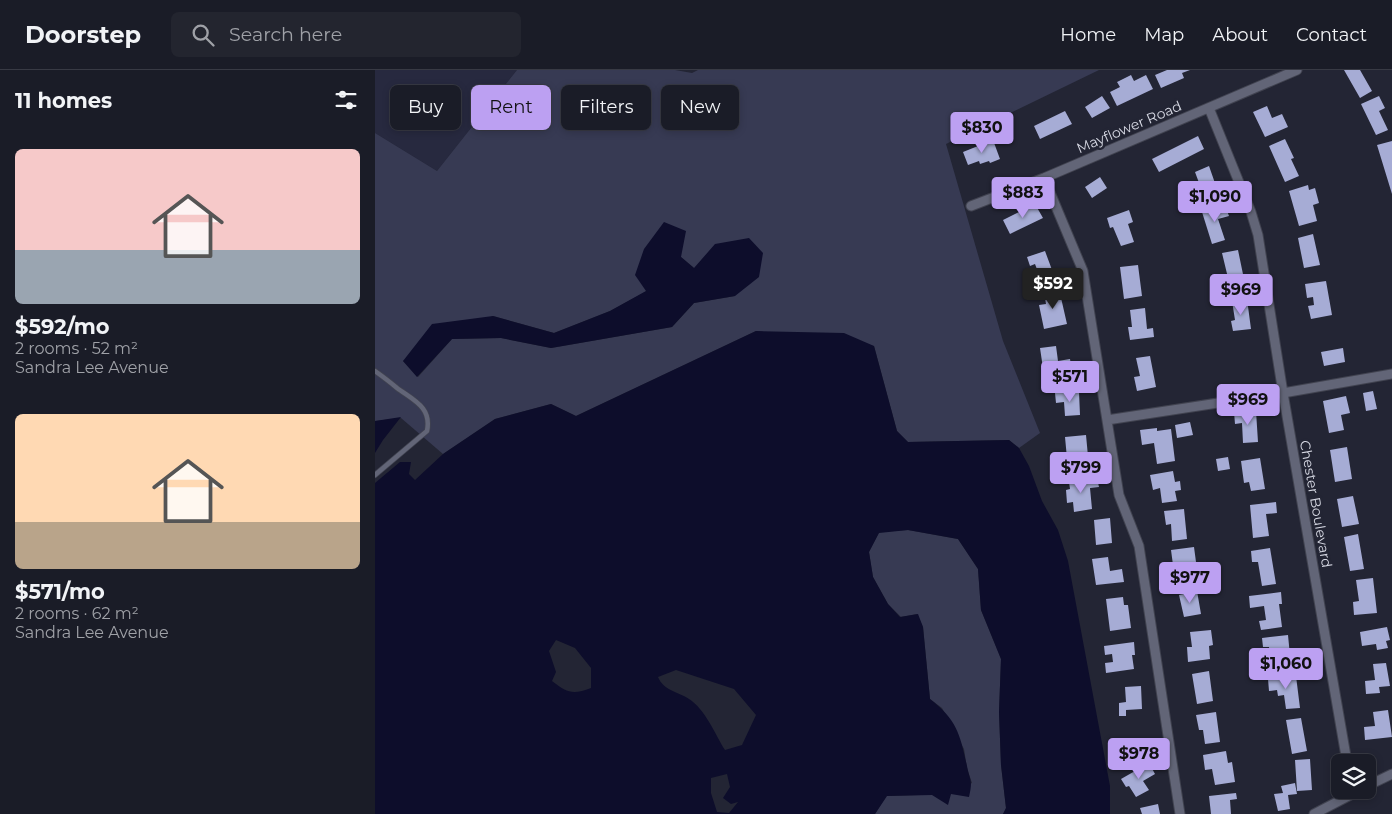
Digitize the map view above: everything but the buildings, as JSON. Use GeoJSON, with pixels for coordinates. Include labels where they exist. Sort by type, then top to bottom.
{"type":"FeatureCollection","features":[{"type":"Feature","properties":{"kind":"street","name":"Mayflower Road"},"geometry":{"type":"LineString","coordinates":[[971,206],[1045,178],[1297,70]]}},
{"type":"Feature","properties":{"kind":"street","name":"Chester Boulevard"},"geometry":{"type":"LineString","coordinates":[[1209,108],[1251,212],[1258,235],[1283,393],[1346,754]]}},
{"type":"Feature","properties":{"kind":"street"},"geometry":{"type":"LineString","coordinates":[[1045,178],[1083,271],[1119,495],[1139,546],[1180,814]]}},
{"type":"Feature","properties":{"kind":"street"},"geometry":{"type":"LineString","coordinates":[[1107,420],[1392,374]]}},
{"type":"Feature","properties":{"kind":"street"},"geometry":{"type":"LineString","coordinates":[[1376,782],[1392,774]]}},
{"type":"Feature","properties":{"kind":"street"},"geometry":{"type":"LineString","coordinates":[[1314,814],[1340,799]]}},
{"type":"Feature","properties":{"kind":"lane"},"geometry":{"type":"LineString","coordinates":[[375,371],[414,399],[424,409],[428,423],[427,431],[375,475]]}},
{"type":"Feature","properties":{"kind":"shaded area"},"geometry":{"type":"Polygon","coordinates":[[[375,70],[517,70],[505,85],[471,85],[471,128],[437,171],[375,133],[375,70]]]}},
{"type":"Feature","properties":{"kind":"shaded area"},"geometry":{"type":"Polygon","coordinates":[[[517,70],[675,70],[692,73],[698,70],[1099,70],[946,144],[1003,341],[1040,433],[1019,448],[1009,440],[908,442],[897,431],[874,346],[756,331],[576,416],[551,404],[495,419],[443,454],[401,418],[375,421],[375,133],[437,171],[471,128],[471,130],[551,130],[551,85],[505,85],[517,70]],[[681,257],[647,291],[610,311],[554,333],[493,316],[403,361],[418,377],[452,339],[501,338],[551,348],[672,327],[694,303],[735,296],[681,257]]]}},
{"type":"Feature","properties":{"kind":"shaded area"},"geometry":{"type":"Polygon","coordinates":[[[664,222],[686,231],[681,257],[694,268],[715,244],[749,238],[763,253],[759,277],[735,296],[694,303],[672,327],[551,348],[501,338],[452,339],[417,377],[403,361],[432,324],[493,316],[554,333],[610,311],[646,291],[635,275],[644,249],[664,222]]]}},
{"type":"Feature","properties":{"kind":"shaded area"},"geometry":{"type":"Polygon","coordinates":[[[756,331],[844,333],[874,346],[897,431],[908,442],[1009,440],[1019,448],[1029,466],[1042,501],[1058,530],[1068,561],[1110,786],[1110,814],[1003,814],[1006,808],[1001,765],[999,712],[1001,659],[981,610],[978,569],[958,539],[908,530],[879,533],[869,552],[873,577],[888,604],[900,617],[918,614],[923,627],[930,699],[946,714],[956,728],[971,781],[969,797],[951,794],[948,805],[932,795],[887,796],[875,814],[375,814],[375,483],[400,462],[411,462],[409,474],[415,480],[443,454],[495,419],[551,404],[576,416],[756,331]],[[556,640],[549,651],[556,672],[552,681],[570,692],[579,692],[591,688],[591,668],[575,648],[556,640]],[[676,670],[658,677],[667,688],[695,703],[709,722],[725,750],[742,745],[756,715],[734,689],[676,670]],[[727,774],[711,778],[711,793],[717,812],[729,813],[738,802],[731,804],[723,798],[730,787],[727,774]]]}},
{"type":"Feature","properties":{"kind":"shaded area"},"geometry":{"type":"Polygon","coordinates":[[[401,417],[383,440],[375,453],[375,421],[401,417]]]}},
{"type":"Feature","properties":{"kind":"shaded area"},"geometry":{"type":"Polygon","coordinates":[[[908,530],[958,539],[978,569],[981,610],[1001,659],[999,712],[1001,765],[1006,808],[1003,814],[875,814],[886,796],[951,794],[972,783],[964,749],[942,708],[930,699],[923,627],[917,614],[901,617],[888,604],[873,577],[869,552],[879,532],[908,530]]]}}]}
